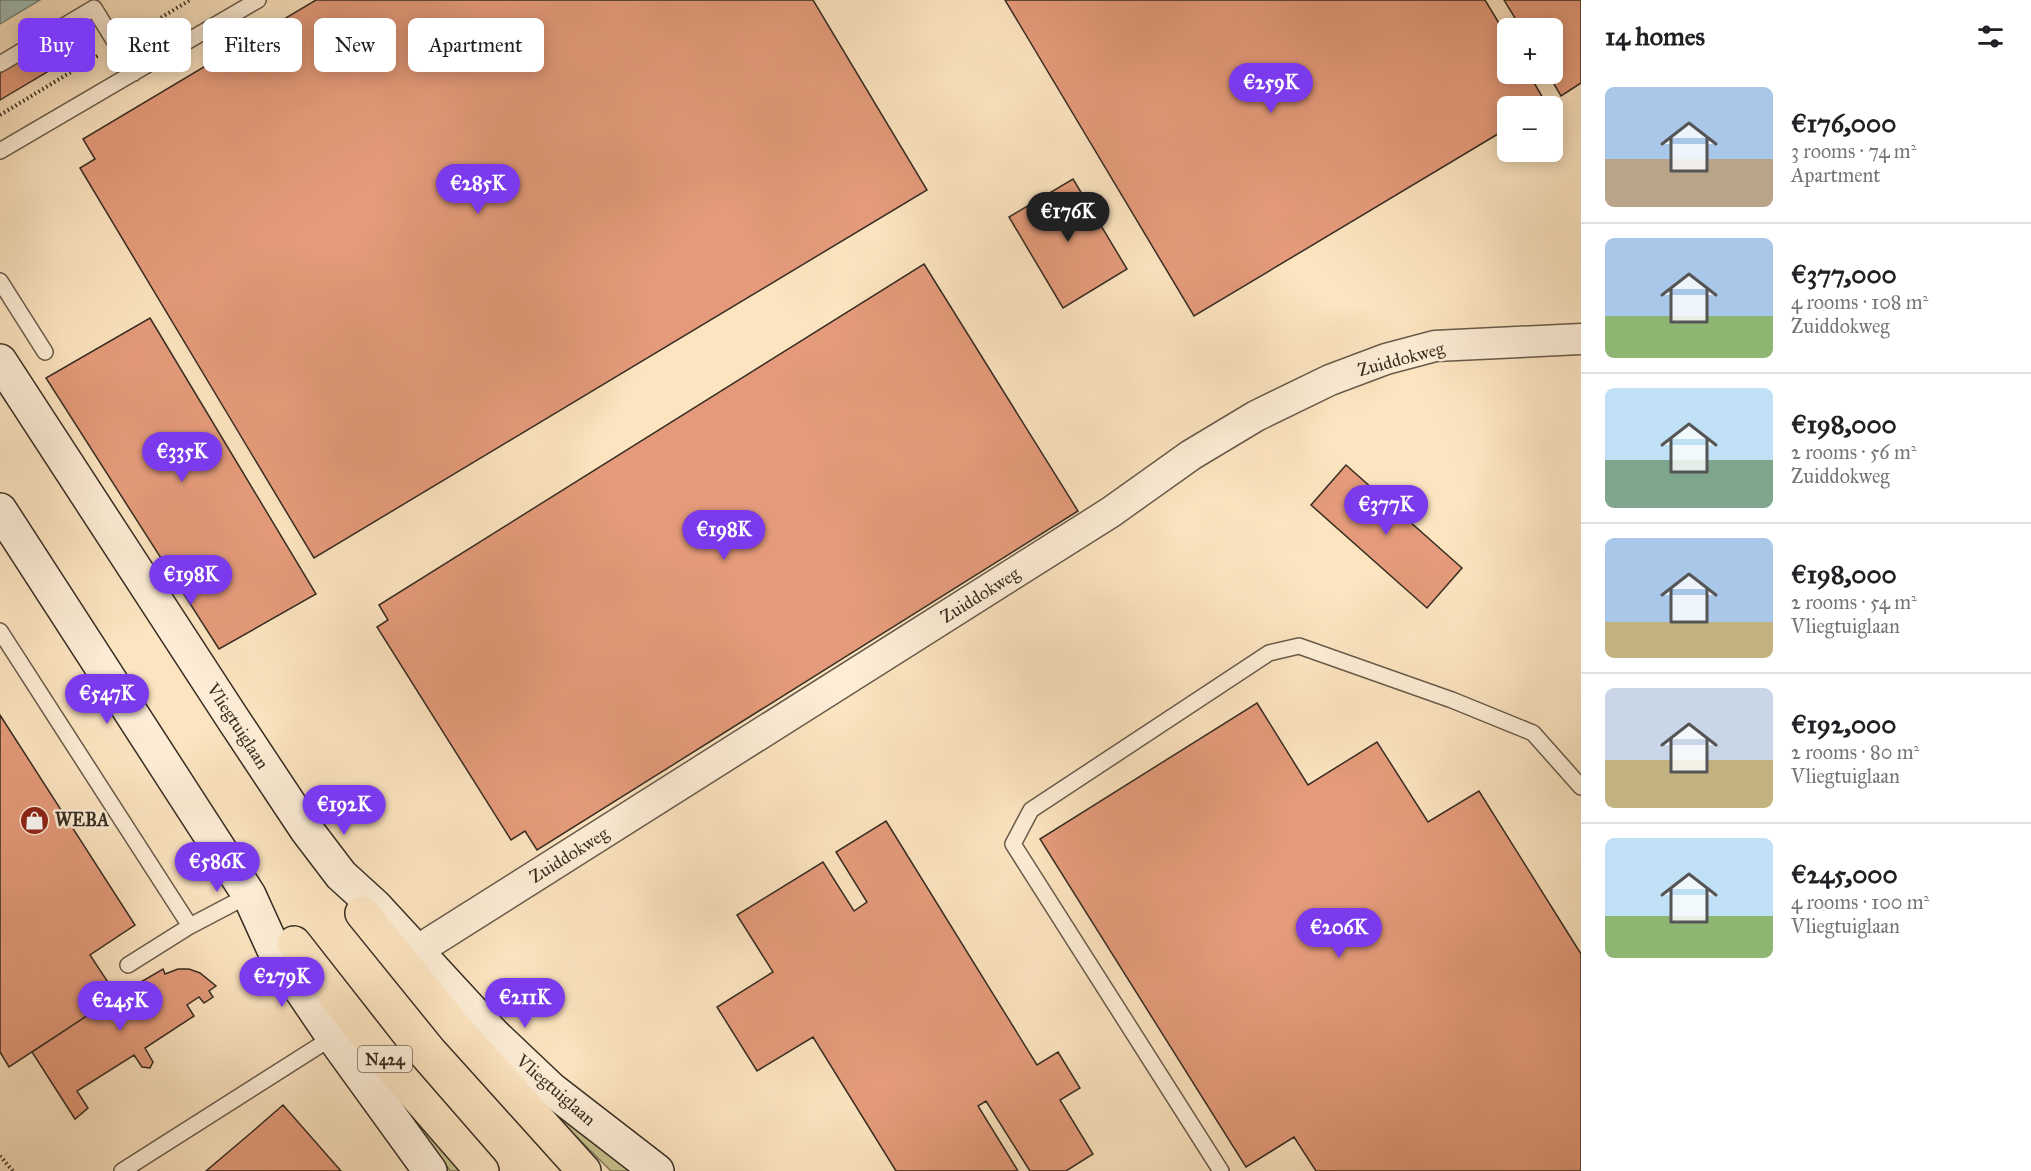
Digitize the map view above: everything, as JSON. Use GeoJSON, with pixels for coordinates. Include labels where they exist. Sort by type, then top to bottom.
{"type":"FeatureCollection","features":[{"type":"Feature","properties":{"kind":"highway"},"geometry":{"type":"LineString","coordinates":[[362,913],[456,1029],[584,1171]]}},
{"type":"Feature","properties":{"kind":"highway","name":"N424"},"geometry":{"type":"LineString","coordinates":[[284,946],[482,1171]]}},
{"type":"Feature","properties":{"kind":"main road","name":"Vliegtuiglaan"},"geometry":{"type":"LineString","coordinates":[[0,361],[306,829],[341,874],[375,906],[493,1034],[551,1089],[657,1171]]}},
{"type":"Feature","properties":{"kind":"main road"},"geometry":{"type":"LineString","coordinates":[[0,392],[34,411]]}},
{"type":"Feature","properties":{"kind":"main road","name":"N424"},"geometry":{"type":"LineString","coordinates":[[0,510],[284,946],[333,1037],[430,1171]]}},
{"type":"Feature","properties":{"kind":"main road"},"geometry":{"type":"LineString","coordinates":[[341,874],[362,913]]}},
{"type":"Feature","properties":{"kind":"street","name":"Zuiddokweg"},"geometry":{"type":"LineString","coordinates":[[415,952],[1111,512],[1191,455],[1256,416],[1330,380],[1386,359],[1435,346],[1581,339]]}},
{"type":"Feature","properties":{"kind":"lane"},"geometry":{"type":"LineString","coordinates":[[0,151],[258,0]]}},
{"type":"Feature","properties":{"kind":"lane"},"geometry":{"type":"LineString","coordinates":[[0,64],[94,8],[107,29]]}},
{"type":"Feature","properties":{"kind":"lane"},"geometry":{"type":"LineString","coordinates":[[0,281],[45,352]]}},
{"type":"Feature","properties":{"kind":"lane"},"geometry":{"type":"LineString","coordinates":[[0,631],[190,926]]}},
{"type":"Feature","properties":{"kind":"lane"},"geometry":{"type":"LineString","coordinates":[[1221,1171],[1013,844],[1031,810],[1269,653],[1299,646],[1452,700],[1533,733],[1581,788]]}},
{"type":"Feature","properties":{"kind":"lane"},"geometry":{"type":"LineString","coordinates":[[128,965],[190,926],[249,895]]}},
{"type":"Feature","properties":{"kind":"lane"},"geometry":{"type":"LineString","coordinates":[[122,1171],[333,1037]]}},
{"type":"Feature","properties":{"kind":"path"},"geometry":{"type":"LineString","coordinates":[[161,18],[190,0]]}},
{"type":"Feature","properties":{"kind":"path"},"geometry":{"type":"LineString","coordinates":[[0,115],[107,51]]}},
{"type":"Feature","properties":{"kind":"path"},"geometry":{"type":"LineString","coordinates":[[0,1156],[13,1171]]}},
{"type":"Feature","properties":{"kind":"shaded area"},"geometry":{"type":"Polygon","coordinates":[[[365,1059],[470,1171],[450,1171],[365,1059]]]}},
{"type":"Feature","properties":{"kind":"shaded area"},"geometry":{"type":"Polygon","coordinates":[[[504,1065],[644,1171],[611,1171],[504,1065]]]}},
{"type":"Feature","properties":{"kind":"water"},"geometry":{"type":"Polygon","coordinates":[[[0,0],[40,0],[0,24],[0,0]]]}},
{"type":"Feature","properties":{"kind":"building"},"geometry":{"type":"Polygon","coordinates":[[[316,0],[813,0],[927,190],[314,558],[80,168],[95,159],[83,139],[203,67],[203,72],[302,72],[302,18],[286,18],[316,0]]]}},
{"type":"Feature","properties":{"kind":"building"},"geometry":{"type":"Polygon","coordinates":[[[1005,0],[1485,0],[1497,20],[1497,84],[1535,84],[1542,96],[1497,96],[1497,135],[1194,316],[1005,0]]]}},
{"type":"Feature","properties":{"kind":"building"},"geometry":{"type":"Polygon","coordinates":[[[1504,0],[1581,0],[1581,83],[1561,96],[1554,84],[1563,84],[1563,18],[1515,18],[1504,0]]]}},
{"type":"Feature","properties":{"kind":"building"},"geometry":{"type":"Polygon","coordinates":[[[18,62],[18,72],[47,72],[0,100],[0,73],[18,62]]]}},
{"type":"Feature","properties":{"kind":"building"},"geometry":{"type":"Polygon","coordinates":[[[1073,179],[1127,269],[1063,308],[1009,217],[1073,179]]]}},
{"type":"Feature","properties":{"kind":"building"},"geometry":{"type":"Polygon","coordinates":[[[924,264],[1078,511],[537,850],[525,831],[511,840],[377,627],[388,620],[379,605],[924,264]]]}},
{"type":"Feature","properties":{"kind":"building"},"geometry":{"type":"Polygon","coordinates":[[[150,318],[316,594],[219,649],[46,378],[150,318]]]}},
{"type":"Feature","properties":{"kind":"building"},"geometry":{"type":"Polygon","coordinates":[[[1346,465],[1462,568],[1427,608],[1311,505],[1346,465]]]}},
{"type":"Feature","properties":{"kind":"building"},"geometry":{"type":"Polygon","coordinates":[[[1257,703],[1308,785],[1377,742],[1428,822],[1479,791],[1581,954],[1581,1171],[1316,1171],[1294,1137],[1246,1167],[1040,839],[1257,703]]]}},
{"type":"Feature","properties":{"kind":"building","name":"WEBA"},"geometry":{"type":"Polygon","coordinates":[[[0,715],[135,925],[90,955],[117,996],[9,1067],[0,1052],[0,715]]]}},
{"type":"Feature","properties":{"kind":"building"},"geometry":{"type":"Polygon","coordinates":[[[886,821],[1037,1065],[1058,1052],[1080,1088],[1060,1100],[1093,1154],[1066,1171],[1030,1171],[986,1101],[978,1106],[1018,1171],[896,1171],[813,1037],[757,1071],[717,1007],[773,972],[737,915],[823,862],[854,911],[867,902],[836,852],[886,821]]]}},
{"type":"Feature","properties":{"kind":"building"},"geometry":{"type":"Polygon","coordinates":[[[163,969],[165,974],[178,969],[189,969],[200,973],[216,986],[209,991],[213,997],[204,1003],[199,997],[187,1005],[194,1016],[145,1048],[153,1062],[150,1068],[142,1067],[134,1055],[77,1091],[88,1108],[75,1119],[32,1052],[117,996],[163,969]]]}},
{"type":"Feature","properties":{"kind":"building"},"geometry":{"type":"Polygon","coordinates":[[[283,1105],[341,1171],[206,1171],[252,1132],[283,1105]]]}},
{"type":"Feature","properties":{"kind":"place","name":"WEBA"},"geometry":{"type":"Point","coordinates":[34,820]}}]}
